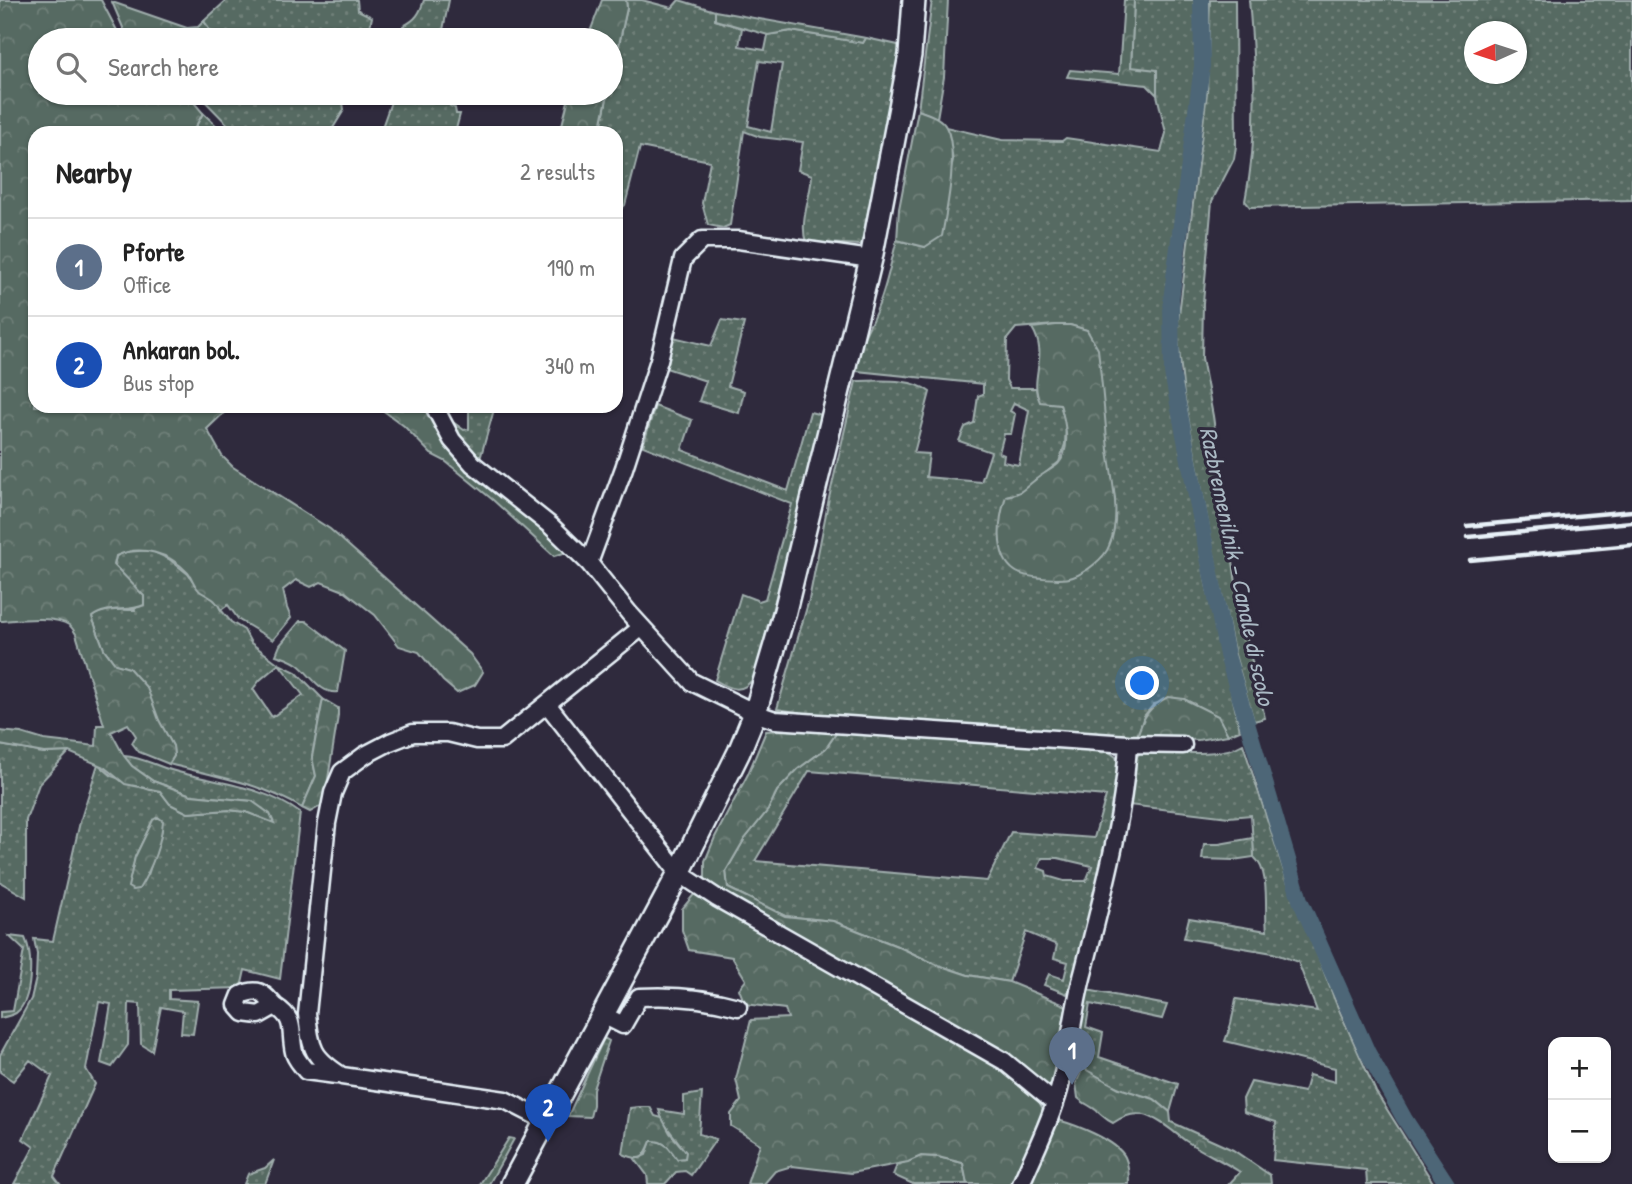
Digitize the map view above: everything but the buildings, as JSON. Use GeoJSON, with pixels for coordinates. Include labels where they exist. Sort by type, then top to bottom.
{"type":"FeatureCollection","features":[{"type":"Feature","properties":{"kind":"main road"},"geometry":{"type":"LineString","coordinates":[[512,1184],[679,873],[739,752],[755,713],[788,598],[871,259],[910,55],[914,0]]}},
{"type":"Feature","properties":{"kind":"street"},"geometry":{"type":"LineString","coordinates":[[589,563],[624,468],[659,360],[683,259],[702,240],[738,240],[871,259]]}},
{"type":"Feature","properties":{"kind":"street"},"geometry":{"type":"LineString","coordinates":[[438,413],[452,440],[473,464],[551,526],[589,563],[692,682],[755,713],[775,720],[1128,744],[1183,745]]}},
{"type":"Feature","properties":{"kind":"street"},"geometry":{"type":"LineString","coordinates":[[342,1076],[321,1062],[310,1042],[307,1014],[327,823],[333,793],[342,772],[365,755],[413,733],[448,733],[477,740],[502,740],[642,627]]}},
{"type":"Feature","properties":{"kind":"street"},"geometry":{"type":"LineString","coordinates":[[547,704],[679,873],[717,898],[1004,1061],[1055,1102]]}},
{"type":"Feature","properties":{"kind":"street"},"geometry":{"type":"LineString","coordinates":[[1021,1184],[1055,1102],[1072,1036],[1079,986],[1103,890],[1126,775],[1128,744]]}},
{"type":"Feature","properties":{"kind":"street"},"geometry":{"type":"LineString","coordinates":[[603,1015],[623,1025],[639,997],[711,1000],[738,1007]]}},
{"type":"Feature","properties":{"kind":"street"},"geometry":{"type":"LineString","coordinates":[[275,1006],[286,1013],[291,1024],[294,1055],[306,1071],[505,1100],[546,1121]]}},
{"type":"Feature","properties":{"kind":"green space"},"geometry":{"type":"Polygon","coordinates":[[[0,0],[101,0],[116,28],[28,28],[28,105],[196,105],[203,113],[196,126],[28,126],[28,413],[224,413],[207,429],[222,456],[233,467],[330,529],[470,654],[483,672],[475,685],[457,693],[443,681],[419,652],[399,646],[375,615],[344,591],[321,582],[311,587],[296,580],[283,590],[291,618],[273,640],[239,620],[228,605],[221,610],[173,560],[145,551],[125,552],[116,556],[114,565],[144,596],[144,605],[104,611],[92,617],[104,649],[115,664],[129,668],[147,688],[159,720],[173,746],[174,756],[169,764],[139,752],[132,743],[136,736],[128,724],[111,732],[124,756],[132,766],[153,781],[191,795],[252,801],[270,814],[274,823],[246,812],[229,810],[188,813],[170,804],[160,791],[125,784],[104,767],[69,752],[44,753],[0,745],[0,731],[96,746],[97,725],[104,725],[76,634],[69,625],[45,619],[0,621],[0,0]]]}},
{"type":"Feature","properties":{"kind":"green space"},"geometry":{"type":"Polygon","coordinates":[[[227,0],[357,0],[358,10],[372,17],[370,28],[208,28],[204,21],[227,0]]]}},
{"type":"Feature","properties":{"kind":"green space"},"geometry":{"type":"Polygon","coordinates":[[[424,0],[449,0],[443,28],[402,28],[421,9],[424,0]]]}},
{"type":"Feature","properties":{"kind":"green space"},"geometry":{"type":"Polygon","coordinates":[[[602,0],[626,0],[623,28],[592,28],[602,0]]]}},
{"type":"Feature","properties":{"kind":"green space"},"geometry":{"type":"Polygon","coordinates":[[[626,0],[642,0],[672,8],[679,0],[715,11],[715,20],[742,28],[739,46],[765,50],[768,35],[791,31],[863,43],[866,38],[898,45],[902,51],[861,245],[806,242],[804,226],[812,175],[798,170],[803,142],[760,137],[744,131],[730,225],[723,228],[708,225],[702,203],[710,161],[640,147],[623,207],[623,126],[601,126],[606,105],[623,105],[623,28],[626,0]],[[759,61],[748,126],[771,132],[782,64],[759,61]]]}},
{"type":"Feature","properties":{"kind":"green space"},"geometry":{"type":"Polygon","coordinates":[[[932,0],[948,0],[944,77],[937,118],[918,110],[932,0]]]}},
{"type":"Feature","properties":{"kind":"green space"},"geometry":{"type":"Polygon","coordinates":[[[1124,0],[1134,0],[1131,67],[1157,70],[1157,95],[1147,85],[1067,77],[1070,70],[1119,74],[1124,0]]]}},
{"type":"Feature","properties":{"kind":"green space"},"geometry":{"type":"Polygon","coordinates":[[[1134,0],[1197,0],[1196,88],[1165,300],[1165,349],[1206,584],[1240,730],[1228,735],[1217,716],[1184,699],[1154,704],[1144,716],[1137,737],[835,718],[777,709],[809,600],[856,381],[904,382],[923,387],[930,392],[914,453],[929,454],[926,477],[981,482],[991,452],[959,441],[965,427],[974,423],[978,396],[983,394],[983,384],[857,371],[858,354],[882,296],[897,240],[925,247],[953,160],[946,127],[1002,140],[1062,141],[1066,138],[1161,152],[1166,133],[1157,95],[1157,71],[1131,68],[1134,0]],[[1070,325],[1016,328],[1007,339],[1006,380],[1010,388],[1036,388],[1037,395],[1060,404],[1066,424],[1065,444],[1059,462],[1021,493],[1006,496],[1115,499],[1087,330],[1070,325]],[[1014,403],[1010,411],[1015,414],[1011,434],[1004,434],[999,453],[1004,455],[1003,462],[1019,465],[1029,410],[1014,403]]]}},
{"type":"Feature","properties":{"kind":"green space"},"geometry":{"type":"Polygon","coordinates":[[[1210,0],[1235,0],[1236,146],[1234,159],[1212,201],[1203,303],[1202,358],[1213,416],[1239,605],[1265,718],[1254,721],[1234,651],[1217,570],[1184,395],[1177,330],[1207,93],[1210,0]]]}},
{"type":"Feature","properties":{"kind":"green space"},"geometry":{"type":"Polygon","coordinates":[[[1249,0],[1632,0],[1632,200],[1250,207],[1245,201],[1254,125],[1249,0]]]}},
{"type":"Feature","properties":{"kind":"green space"},"geometry":{"type":"Polygon","coordinates":[[[112,2],[187,28],[123,28],[112,2]]]}},
{"type":"Feature","properties":{"kind":"green space"},"geometry":{"type":"Polygon","coordinates":[[[715,11],[866,38],[863,43],[791,31],[768,35],[715,20],[715,11]]]}},
{"type":"Feature","properties":{"kind":"green space"},"geometry":{"type":"Polygon","coordinates":[[[204,21],[208,28],[187,28],[198,27],[204,21]]]}},
{"type":"Feature","properties":{"kind":"green space"},"geometry":{"type":"Polygon","coordinates":[[[209,105],[343,105],[344,110],[334,126],[229,126],[209,105]]]}},
{"type":"Feature","properties":{"kind":"green space"},"geometry":{"type":"Polygon","coordinates":[[[390,105],[450,105],[455,108],[456,114],[460,114],[457,126],[382,126],[390,105]]]}},
{"type":"Feature","properties":{"kind":"green space"},"geometry":{"type":"Polygon","coordinates":[[[567,105],[606,105],[601,126],[562,126],[567,105]]]}},
{"type":"Feature","properties":{"kind":"green space"},"geometry":{"type":"Polygon","coordinates":[[[918,110],[934,116],[944,124],[952,150],[951,180],[942,236],[925,247],[897,240],[899,209],[918,110]]]}},
{"type":"Feature","properties":{"kind":"green space"},"geometry":{"type":"Polygon","coordinates":[[[203,113],[217,126],[196,126],[203,113]]]}},
{"type":"Feature","properties":{"kind":"green space"},"geometry":{"type":"Polygon","coordinates":[[[722,320],[744,323],[728,386],[744,391],[739,413],[699,401],[706,381],[666,368],[673,337],[711,346],[722,320]]]}},
{"type":"Feature","properties":{"kind":"green space"},"geometry":{"type":"Polygon","coordinates":[[[1070,325],[1087,330],[1098,349],[1115,511],[1113,535],[1103,555],[1083,572],[1061,579],[1035,577],[1015,571],[1003,556],[1000,536],[1001,514],[1006,496],[1022,491],[1058,464],[1065,451],[1065,426],[1060,404],[1040,402],[1037,393],[1039,348],[1032,328],[1070,325]]]}},
{"type":"Feature","properties":{"kind":"green space"},"geometry":{"type":"Polygon","coordinates":[[[655,406],[692,420],[682,450],[788,491],[810,412],[822,415],[805,491],[754,677],[741,688],[731,688],[715,680],[741,594],[759,601],[765,599],[792,504],[643,446],[655,406]]]}},
{"type":"Feature","properties":{"kind":"green space"},"geometry":{"type":"Polygon","coordinates":[[[386,413],[431,413],[573,550],[554,556],[493,500],[445,461],[431,454],[404,426],[386,413]]]}},
{"type":"Feature","properties":{"kind":"green space"},"geometry":{"type":"Polygon","coordinates":[[[469,413],[493,413],[480,459],[468,453],[447,426],[454,423],[464,430],[469,429],[469,413]]]}},
{"type":"Feature","properties":{"kind":"green space"},"geometry":{"type":"Polygon","coordinates":[[[150,550],[169,559],[188,574],[200,591],[217,601],[231,622],[244,630],[251,643],[279,664],[296,672],[323,699],[312,756],[316,776],[302,808],[253,786],[169,764],[174,756],[173,746],[129,668],[115,664],[104,649],[92,617],[107,611],[135,610],[124,576],[114,565],[116,556],[126,552],[150,550]],[[279,664],[253,689],[272,717],[303,695],[279,664]]]}},
{"type":"Feature","properties":{"kind":"green space"},"geometry":{"type":"Polygon","coordinates":[[[300,621],[306,621],[345,651],[338,692],[326,690],[297,664],[276,655],[280,645],[300,621]]]}},
{"type":"Feature","properties":{"kind":"green space"},"geometry":{"type":"Polygon","coordinates":[[[1168,697],[1184,699],[1218,716],[1228,735],[1198,740],[1137,737],[1148,713],[1168,697]]]}},
{"type":"Feature","properties":{"kind":"green space"},"geometry":{"type":"Polygon","coordinates":[[[323,699],[338,708],[338,716],[324,804],[310,812],[302,808],[316,776],[312,757],[323,699]]]}},
{"type":"Feature","properties":{"kind":"green space"},"geometry":{"type":"Polygon","coordinates":[[[766,731],[837,732],[826,748],[798,769],[777,791],[768,810],[744,840],[726,871],[728,888],[785,916],[833,921],[935,964],[968,975],[1009,982],[1067,1006],[1070,1012],[1057,1075],[1051,1086],[1044,1088],[1036,1096],[1044,1111],[1033,1166],[1058,1120],[1095,1134],[1120,1151],[1127,1163],[1129,1184],[967,1184],[963,1163],[921,1156],[908,1162],[851,1173],[792,1166],[775,1171],[764,1184],[747,1184],[760,1144],[731,1126],[731,1114],[741,1101],[736,1079],[751,1020],[788,1018],[785,1009],[745,1004],[739,989],[746,980],[732,957],[689,950],[682,930],[682,909],[705,881],[705,861],[766,731]]]}},
{"type":"Feature","properties":{"kind":"green space"},"geometry":{"type":"Polygon","coordinates":[[[837,732],[1108,751],[1116,757],[1121,773],[1088,932],[1067,994],[1044,985],[1049,974],[1064,979],[1068,962],[1054,958],[1057,945],[1026,932],[1009,982],[968,975],[935,964],[833,921],[785,916],[728,888],[726,871],[744,840],[768,810],[777,791],[798,769],[826,748],[837,732]],[[809,771],[755,861],[987,881],[1011,832],[1094,838],[1106,796],[809,771]],[[1042,858],[1038,868],[1046,871],[1047,876],[1064,881],[1086,881],[1092,866],[1058,858],[1042,858]]]}},
{"type":"Feature","properties":{"kind":"green space"},"geometry":{"type":"Polygon","coordinates":[[[1243,744],[1287,881],[1336,1003],[1376,1092],[1434,1184],[1367,1184],[1366,1170],[1273,1160],[1276,1122],[1244,1112],[1243,1099],[1251,1082],[1304,1092],[1309,1075],[1335,1082],[1335,1068],[1225,1041],[1236,999],[1317,1011],[1298,962],[1273,953],[1184,938],[1189,918],[1267,931],[1265,881],[1254,857],[1251,815],[1229,817],[1128,805],[1135,764],[1140,752],[1209,753],[1233,749],[1243,744]]]}},
{"type":"Feature","properties":{"kind":"green space"},"geometry":{"type":"Polygon","coordinates":[[[0,745],[44,753],[69,752],[39,784],[26,820],[26,897],[0,882],[0,745]]]}},
{"type":"Feature","properties":{"kind":"green space"},"geometry":{"type":"Polygon","coordinates":[[[124,756],[270,796],[300,813],[280,979],[245,970],[241,988],[169,990],[169,999],[198,1001],[193,1034],[181,1033],[183,1011],[161,1007],[152,1051],[141,1044],[140,1004],[129,1003],[128,1045],[112,1067],[101,1063],[111,1004],[99,1002],[86,1069],[95,1084],[54,1176],[60,1184],[14,1184],[34,1147],[23,1139],[52,1076],[30,1060],[13,1081],[0,1072],[0,1055],[31,999],[36,978],[37,954],[34,939],[53,941],[80,822],[98,764],[112,776],[160,791],[170,804],[188,813],[228,810],[246,812],[273,822],[252,801],[191,795],[153,781],[132,766],[124,756]],[[153,820],[135,857],[132,872],[148,875],[162,830],[153,820]]]}},
{"type":"Feature","properties":{"kind":"green space"},"geometry":{"type":"Polygon","coordinates":[[[158,817],[163,821],[155,856],[139,889],[133,890],[128,887],[135,857],[153,820],[158,817]]]}},
{"type":"Feature","properties":{"kind":"green space"},"geometry":{"type":"Polygon","coordinates":[[[1253,838],[1254,857],[1233,860],[1202,859],[1204,844],[1253,838]]]}},
{"type":"Feature","properties":{"kind":"green space"},"geometry":{"type":"Polygon","coordinates":[[[9,936],[25,938],[30,977],[22,1007],[16,1013],[0,1018],[0,1012],[13,1011],[24,950],[9,936]]]}},
{"type":"Feature","properties":{"kind":"green space"},"geometry":{"type":"Polygon","coordinates":[[[1087,990],[1167,1005],[1162,1019],[1090,1004],[1086,1027],[1103,1033],[1099,1057],[1178,1084],[1170,1112],[1154,1099],[1133,1094],[1102,1080],[1083,1068],[1074,1055],[1087,990]]]}},
{"type":"Feature","properties":{"kind":"green space"},"geometry":{"type":"Polygon","coordinates":[[[604,1038],[609,1041],[593,1089],[590,1117],[568,1116],[604,1038]]]}},
{"type":"Feature","properties":{"kind":"green space"},"geometry":{"type":"Polygon","coordinates":[[[1083,1068],[1119,1088],[1154,1099],[1170,1112],[1171,1122],[1233,1150],[1270,1175],[1271,1184],[1229,1184],[1240,1172],[1151,1117],[1134,1114],[1113,1123],[1109,1121],[1078,1098],[1076,1083],[1083,1068]]]}},
{"type":"Feature","properties":{"kind":"green space"},"geometry":{"type":"Polygon","coordinates":[[[702,1093],[699,1134],[716,1139],[691,1175],[685,1171],[676,1172],[665,1184],[648,1184],[647,1175],[635,1159],[646,1155],[651,1141],[656,1141],[664,1143],[677,1159],[680,1144],[663,1122],[659,1110],[684,1114],[684,1096],[702,1093]]]}},
{"type":"Feature","properties":{"kind":"green space"},"geometry":{"type":"Polygon","coordinates":[[[650,1107],[655,1116],[662,1118],[670,1133],[686,1152],[685,1158],[677,1159],[667,1146],[656,1141],[651,1141],[642,1157],[634,1158],[623,1154],[630,1108],[650,1107]]]}},
{"type":"Feature","properties":{"kind":"green space"},"geometry":{"type":"Polygon","coordinates":[[[509,1138],[514,1139],[489,1184],[480,1184],[509,1138]]]}},
{"type":"Feature","properties":{"kind":"green space"},"geometry":{"type":"Polygon","coordinates":[[[921,1156],[963,1163],[967,1184],[913,1184],[893,1175],[897,1165],[921,1156]]]}},
{"type":"Feature","properties":{"kind":"green space"},"geometry":{"type":"Polygon","coordinates":[[[274,1160],[265,1184],[244,1184],[248,1174],[265,1168],[274,1160]]]}},
{"type":"Feature","properties":{"kind":"waterway","name":"Razbremenilnik - Canale di scolo"},"geometry":{"type":"LineString","coordinates":[[1201,0],[1202,66],[1171,300],[1172,373],[1227,655],[1300,900],[1368,1053],[1404,1118],[1447,1184]]}},
{"type":"Feature","properties":{"kind":"railway"},"geometry":{"type":"LineString","coordinates":[[1467,526],[1632,511]]}},
{"type":"Feature","properties":{"kind":"railway"},"geometry":{"type":"LineString","coordinates":[[1468,537],[1632,522]]}},
{"type":"Feature","properties":{"kind":"railway"},"geometry":{"type":"LineString","coordinates":[[1470,560],[1632,545]]}},
{"type":"Feature","properties":{"kind":"place","name":"Pforte"},"geometry":{"type":"Point","coordinates":[1072,1085]}},
{"type":"Feature","properties":{"kind":"place","name":"Ankaran bol."},"geometry":{"type":"Point","coordinates":[548,1142]}}]}
